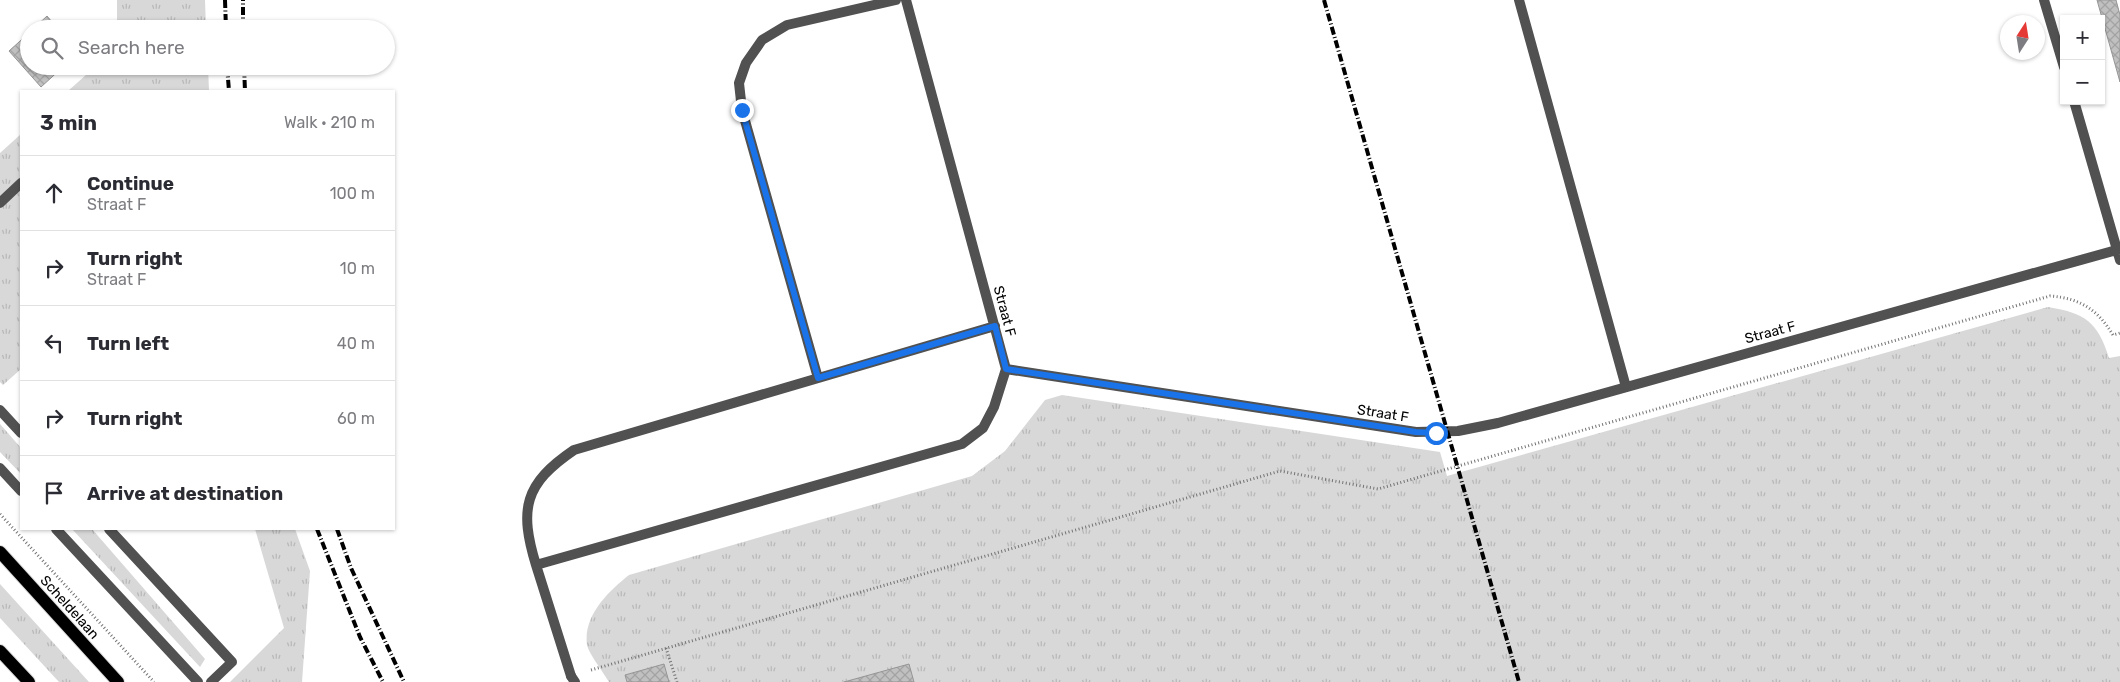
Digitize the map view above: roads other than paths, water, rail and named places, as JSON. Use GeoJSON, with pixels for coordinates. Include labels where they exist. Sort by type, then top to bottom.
{"type":"FeatureCollection","features":[{"type":"Feature","properties":{"kind":"main road","name":"Scheldelaan"},"geometry":{"type":"LineString","coordinates":[[0,552],[118,682]]}},
{"type":"Feature","properties":{"kind":"main road"},"geometry":{"type":"LineString","coordinates":[[0,651],[29,682]]}},
{"type":"Feature","properties":{"kind":"lane"},"geometry":{"type":"LineString","coordinates":[[818,378],[742,110],[739,83],[746,63],[762,40],[787,25],[896,0]]}},
{"type":"Feature","properties":{"kind":"lane","name":"Straat F"},"geometry":{"type":"LineString","coordinates":[[906,0],[1006,369],[1416,432],[1436,433],[1479,428],[2119,253],[2075,105]]}},
{"type":"Feature","properties":{"kind":"lane"},"geometry":{"type":"LineString","coordinates":[[1520,0],[1626,387]]}},
{"type":"Feature","properties":{"kind":"lane"},"geometry":{"type":"LineString","coordinates":[[2044,0],[2062,60]]}},
{"type":"Feature","properties":{"kind":"lane"},"geometry":{"type":"LineString","coordinates":[[0,203],[20,184]]}},
{"type":"Feature","properties":{"kind":"lane"},"geometry":{"type":"LineString","coordinates":[[573,679],[527,535],[528,505],[538,482],[562,459],[574,450],[995,326]]}},
{"type":"Feature","properties":{"kind":"lane"},"geometry":{"type":"LineString","coordinates":[[536,565],[962,444],[983,428],[994,407],[1006,369]]}},
{"type":"Feature","properties":{"kind":"lane"},"geometry":{"type":"LineString","coordinates":[[0,410],[20,432]]}},
{"type":"Feature","properties":{"kind":"lane"},"geometry":{"type":"LineString","coordinates":[[0,468],[20,490]]}},
{"type":"Feature","properties":{"kind":"lane"},"geometry":{"type":"LineString","coordinates":[[57,530],[198,682]]}},
{"type":"Feature","properties":{"kind":"lane"},"geometry":{"type":"LineString","coordinates":[[111,530],[232,662],[211,682]]}},
{"type":"Feature","properties":{"kind":"railway"},"geometry":{"type":"LineString","coordinates":[[225,0],[226,20]]}},
{"type":"Feature","properties":{"kind":"railway"},"geometry":{"type":"LineString","coordinates":[[243,0],[243,20]]}},
{"type":"Feature","properties":{"kind":"railway"},"geometry":{"type":"LineString","coordinates":[[1324,0],[1519,682]]}},
{"type":"Feature","properties":{"kind":"railway"},"geometry":{"type":"LineString","coordinates":[[228,75],[229,90]]}},
{"type":"Feature","properties":{"kind":"railway"},"geometry":{"type":"LineString","coordinates":[[244,75],[245,90]]}},
{"type":"Feature","properties":{"kind":"railway"},"geometry":{"type":"LineString","coordinates":[[317,530],[360,637],[383,682]]}},
{"type":"Feature","properties":{"kind":"railway"},"geometry":{"type":"LineString","coordinates":[[337,530],[351,568],[404,682]]}}]}
